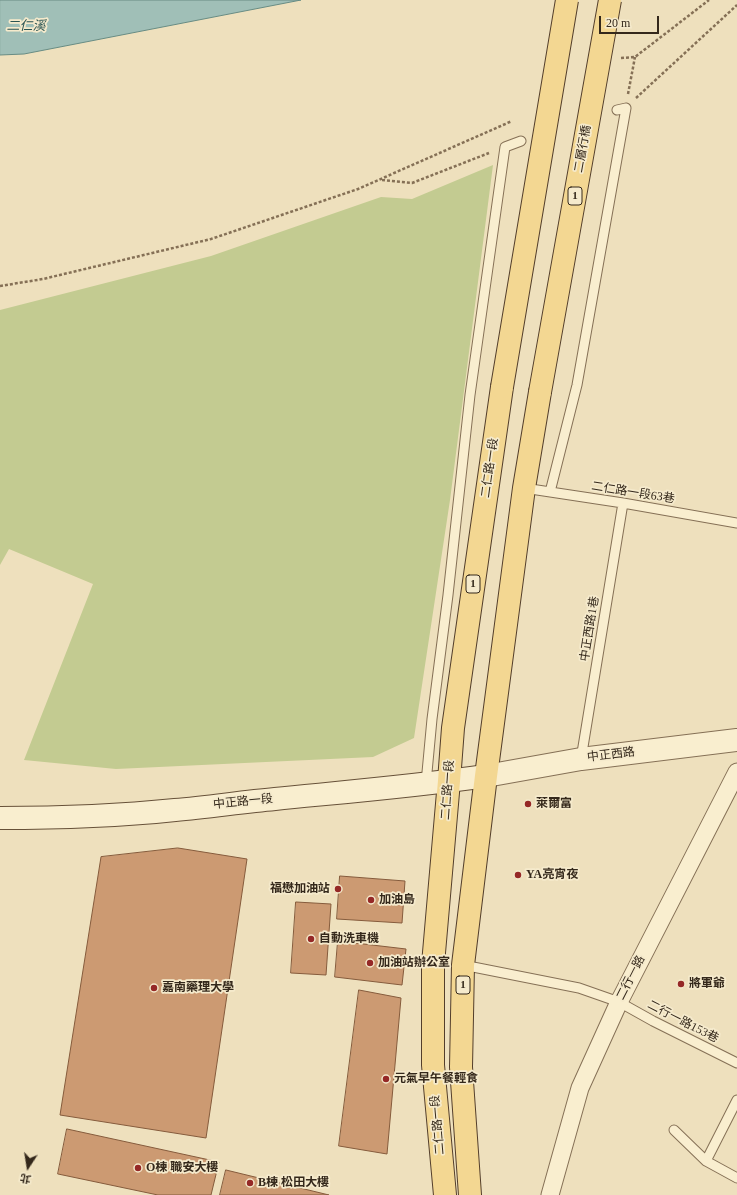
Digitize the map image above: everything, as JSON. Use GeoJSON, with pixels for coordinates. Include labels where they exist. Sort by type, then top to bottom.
{"type":"FeatureCollection","features":[{"type":"Feature","properties":{"kind":"main road","name":"二仁路一段"},"geometry":{"type":"LineString","coordinates":[[445,1195],[433,1065],[434,964],[450,781],[452,728],[502,387],[568,0]]}},
{"type":"Feature","properties":{"kind":"main road","name":"二層行橋"},"geometry":{"type":"LineString","coordinates":[[524,488],[610,0]]}},
{"type":"Feature","properties":{"kind":"main road","name":"1"},"geometry":{"type":"LineString","coordinates":[[470,1195],[461,1067],[463,965],[524,488]]}},
{"type":"Feature","properties":{"kind":"main road","name":"中正西路"},"geometry":{"type":"LineString","coordinates":[[486,776],[581,759],[737,740]]}},
{"type":"Feature","properties":{"kind":"main road","name":"中正路一段"},"geometry":{"type":"LineString","coordinates":[[0,818],[96,816],[175,810],[486,776]]}},
{"type":"Feature","properties":{"kind":"street","name":"二行一路"},"geometry":{"type":"LineString","coordinates":[[550,1195],[580,1088],[619,1002],[737,772]]}},
{"type":"Feature","properties":{"kind":"lane"},"geometry":{"type":"LineString","coordinates":[[550,492],[577,385],[621,109]]}},
{"type":"Feature","properties":{"kind":"lane"},"geometry":{"type":"LineString","coordinates":[[426,783],[432,719],[448,594],[470,395],[505,147],[521,141]]}},
{"type":"Feature","properties":{"kind":"lane","name":"二仁路一段63巷"},"geometry":{"type":"LineString","coordinates":[[524,488],[623,503],[737,523]]}},
{"type":"Feature","properties":{"kind":"lane","name":"中正西路1巷"},"geometry":{"type":"LineString","coordinates":[[581,759],[623,503]]}},
{"type":"Feature","properties":{"kind":"lane","name":"二行一路153巷"},"geometry":{"type":"LineString","coordinates":[[463,965],[579,988],[619,1002],[653,1021],[737,1063]]}},
{"type":"Feature","properties":{"kind":"lane"},"geometry":{"type":"LineString","coordinates":[[706,1161],[737,1100]]}},
{"type":"Feature","properties":{"kind":"lane"},"geometry":{"type":"LineString","coordinates":[[674,1130],[706,1161],[737,1178]]}},
{"type":"Feature","properties":{"kind":"path"},"geometry":{"type":"LineString","coordinates":[[621,109],[635,57],[709,0]]}},
{"type":"Feature","properties":{"kind":"path"},"geometry":{"type":"LineString","coordinates":[[621,109],[737,5]]}},
{"type":"Feature","properties":{"kind":"path"},"geometry":{"type":"LineString","coordinates":[[0,286],[43,279],[211,239],[358,190],[512,121]]}},
{"type":"Feature","properties":{"kind":"path"},"geometry":{"type":"LineString","coordinates":[[380,180],[412,183],[505,147]]}},
{"type":"Feature","properties":{"kind":"green space"},"geometry":{"type":"Polygon","coordinates":[[[493,165],[450,500],[414,738],[373,757],[116,769],[24,760],[93,584],[9,549],[0,565],[0,310],[211,256],[381,197],[412,199],[493,165]]]}},
{"type":"Feature","properties":{"kind":"water","name":"二仁溪"},"geometry":{"type":"Polygon","coordinates":[[[0,0],[301,0],[24,54],[0,55],[0,0]]]}},
{"type":"Feature","properties":{"kind":"building","name":"嘉南藥理大學"},"geometry":{"type":"Polygon","coordinates":[[[178,848],[247,859],[206,1138],[60,1115],[101,857],[178,848]]]}},
{"type":"Feature","properties":{"kind":"building","name":"加油島"},"geometry":{"type":"Polygon","coordinates":[[[340,876],[405,881],[402,923],[337,919],[340,876]]]}},
{"type":"Feature","properties":{"kind":"building","name":"自動洗車機"},"geometry":{"type":"Polygon","coordinates":[[[296,902],[331,904],[326,975],[291,973],[296,902]]]}},
{"type":"Feature","properties":{"kind":"building","name":"加油站辦公室"},"geometry":{"type":"Polygon","coordinates":[[[338,941],[406,949],[402,985],[335,977],[338,941]]]}},
{"type":"Feature","properties":{"kind":"building"},"geometry":{"type":"Polygon","coordinates":[[[359,990],[401,998],[387,1154],[339,1146],[359,990]]]}},
{"type":"Feature","properties":{"kind":"building","name":"O棟 職安大樓"},"geometry":{"type":"Polygon","coordinates":[[[67,1129],[219,1162],[211,1195],[158,1195],[58,1174],[67,1129]]]}},
{"type":"Feature","properties":{"kind":"building","name":"B棟 松田大樓"},"geometry":{"type":"Polygon","coordinates":[[[226,1170],[329,1195],[220,1195],[226,1170]]]}},
{"type":"Feature","properties":{"kind":"place","name":"萊爾富"},"geometry":{"type":"Point","coordinates":[528,804]}},
{"type":"Feature","properties":{"kind":"place","name":"YA亮宵夜"},"geometry":{"type":"Point","coordinates":[518,875]}},
{"type":"Feature","properties":{"kind":"place","name":"福懋加油站"},"geometry":{"type":"Point","coordinates":[338,889]}},
{"type":"Feature","properties":{"kind":"place","name":"加油島"},"geometry":{"type":"Point","coordinates":[371,900]}},
{"type":"Feature","properties":{"kind":"place","name":"自動洗車機"},"geometry":{"type":"Point","coordinates":[311,939]}},
{"type":"Feature","properties":{"kind":"place","name":"加油站辦公室"},"geometry":{"type":"Point","coordinates":[370,963]}},
{"type":"Feature","properties":{"kind":"place","name":"將軍爺"},"geometry":{"type":"Point","coordinates":[681,984]}},
{"type":"Feature","properties":{"kind":"place","name":"嘉南藥理大學"},"geometry":{"type":"Point","coordinates":[154,988]}},
{"type":"Feature","properties":{"kind":"place","name":"元氣早午餐輕食"},"geometry":{"type":"Point","coordinates":[386,1079]}},
{"type":"Feature","properties":{"kind":"place","name":"O棟 職安大樓"},"geometry":{"type":"Point","coordinates":[138,1168]}},
{"type":"Feature","properties":{"kind":"place","name":"B棟 松田大樓"},"geometry":{"type":"Point","coordinates":[250,1183]}}]}
